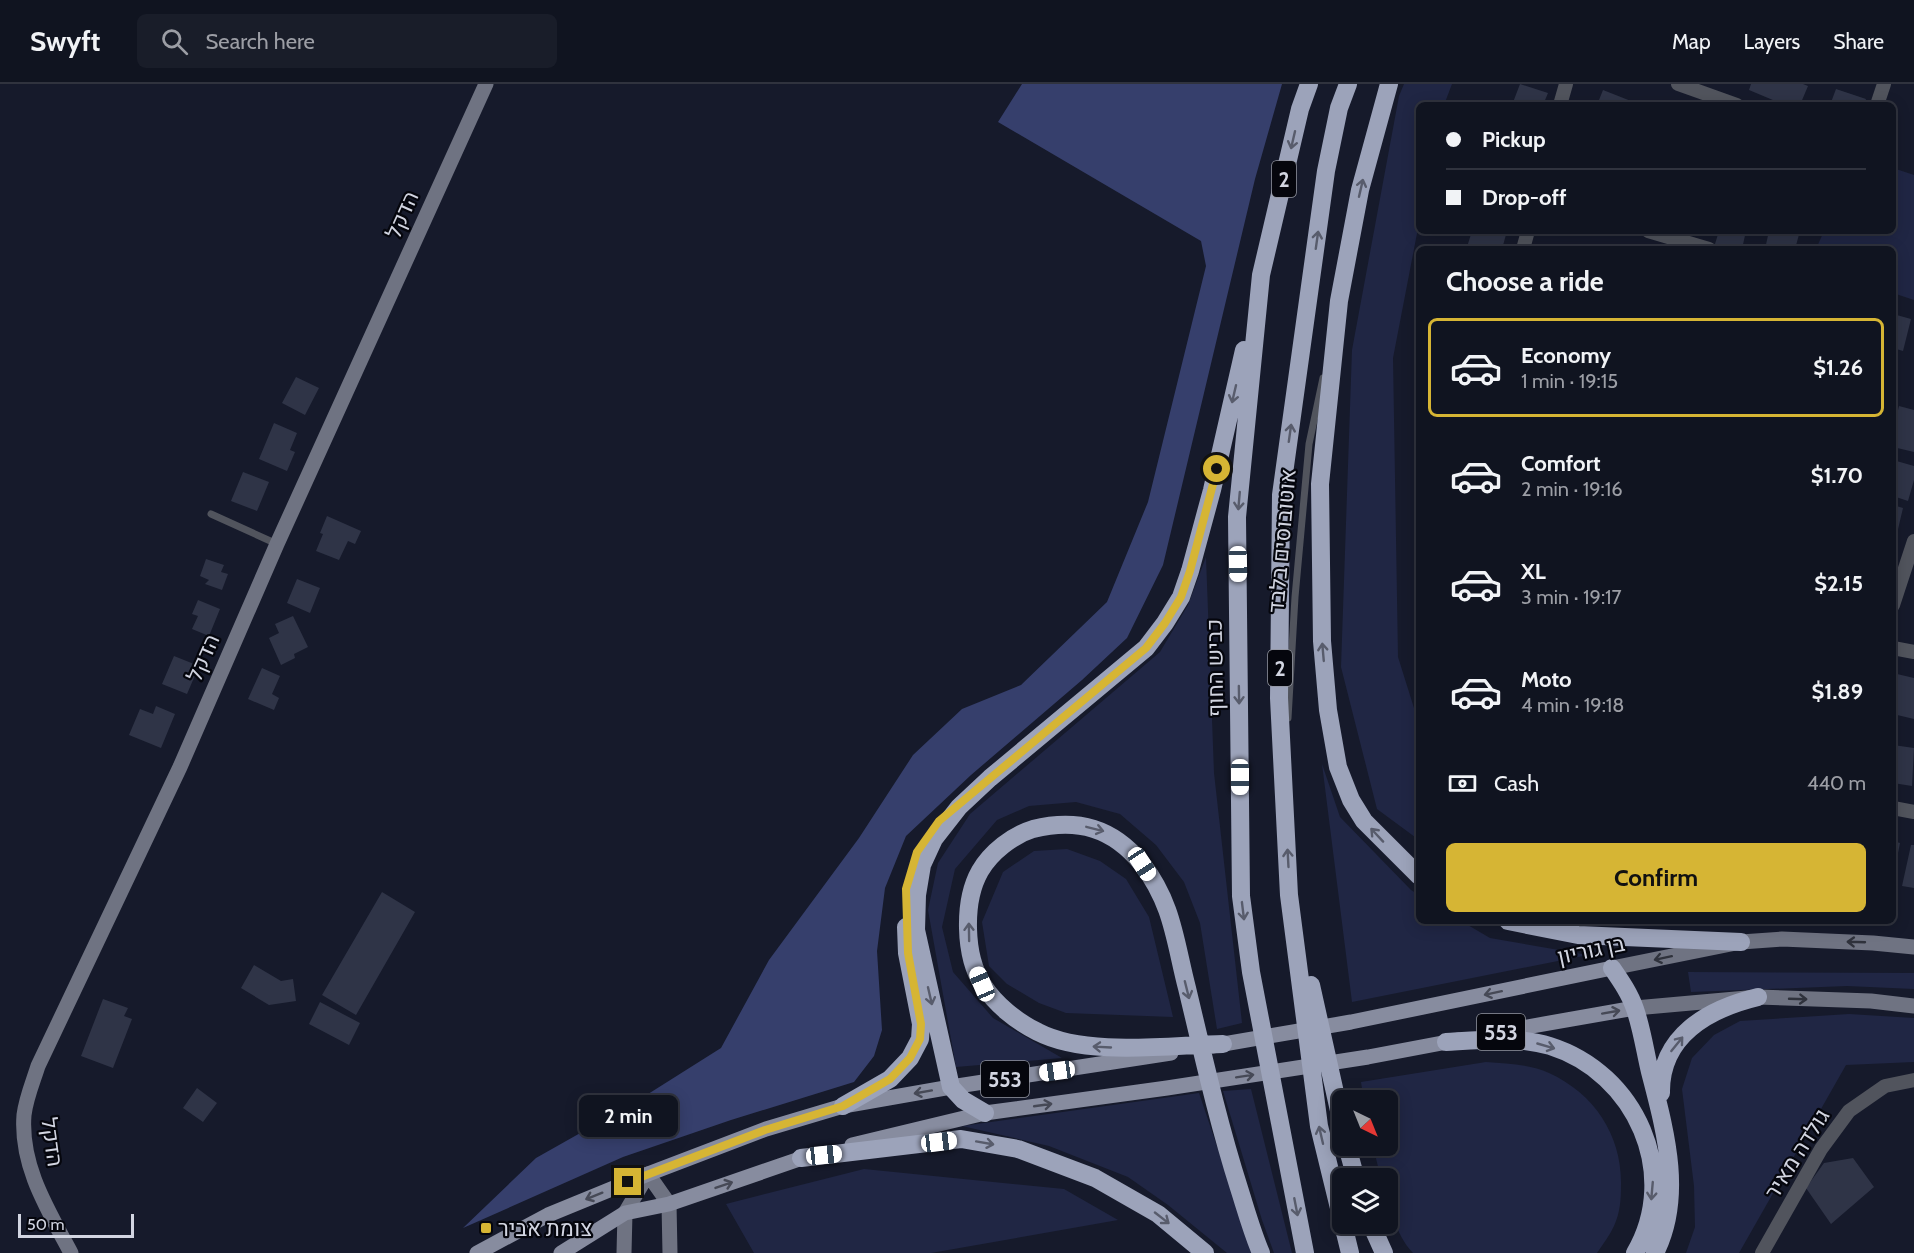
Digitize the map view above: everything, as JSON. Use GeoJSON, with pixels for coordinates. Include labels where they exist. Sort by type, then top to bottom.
{"type":"FeatureCollection","features":[{"type":"Feature","properties":{"kind":"highway","name":"כביש החוף"},"geometry":{"type":"LineString","coordinates":[[1305,1253],[1251,972],[1241,896],[1238,517],[1261,275],[1300,110],[1310,84]]}},
{"type":"Feature","properties":{"kind":"highway","name":"2"},"geometry":{"type":"LineString","coordinates":[[1348,84],[1339,108],[1326,171],[1281,495],[1279,698],[1289,895],[1319,1126],[1350,1253]]}},
{"type":"Feature","properties":{"kind":"highway"},"geometry":{"type":"LineString","coordinates":[[1389,84],[1360,190],[1340,301],[1320,484],[1322,641],[1328,710],[1338,766],[1351,800],[1364,821],[1416,873]]}},
{"type":"Feature","properties":{"kind":"highway"},"geometry":{"type":"LineString","coordinates":[[843,1106],[890,1079],[910,1058],[920,1039],[921,1024],[908,953],[906,889],[917,852],[939,821],[1146,648],[1181,597],[1212,490],[1261,275]]}},
{"type":"Feature","properties":{"kind":"highway"},"geometry":{"type":"LineString","coordinates":[[985,1113],[963,1100],[951,1087],[916,930],[921,865],[934,839],[959,807],[990,778]]}},
{"type":"Feature","properties":{"kind":"highway"},"geometry":{"type":"LineString","coordinates":[[1223,1044],[1164,1050],[1098,1047],[1058,1040],[1039,1033],[1014,1017],[997,1003],[982,984],[972,960],[969,938],[970,902],[980,871],[994,854],[1015,836],[1032,830],[1068,824],[1104,831],[1121,843],[1142,864],[1156,885],[1175,931],[1185,983],[1229,1156],[1261,1253]]}},
{"type":"Feature","properties":{"kind":"highway"},"geometry":{"type":"LineString","coordinates":[[1289,895],[1335,1090]]}},
{"type":"Feature","properties":{"kind":"highway"},"geometry":{"type":"LineString","coordinates":[[1523,924],[1578,935],[1741,942]]}},
{"type":"Feature","properties":{"kind":"highway"},"geometry":{"type":"LineString","coordinates":[[1612,968],[1635,1008],[1662,1119],[1670,1177],[1665,1224],[1655,1253]]}},
{"type":"Feature","properties":{"kind":"highway"},"geometry":{"type":"LineString","coordinates":[[1662,1119],[1661,1083],[1664,1066],[1670,1051],[1681,1037],[1716,1011],[1736,1002],[1758,997]]}},
{"type":"Feature","properties":{"kind":"highway"},"geometry":{"type":"LineString","coordinates":[[1446,1042],[1492,1039],[1531,1042],[1551,1047],[1576,1058],[1593,1069],[1620,1094],[1645,1133],[1653,1177],[1648,1220],[1641,1243],[1635,1253]]}},
{"type":"Feature","properties":{"kind":"highway"},"geometry":{"type":"LineString","coordinates":[[801,1158],[961,1139],[1018,1149],[1095,1178],[1158,1214],[1205,1253]]}},
{"type":"Feature","properties":{"kind":"highway"},"geometry":{"type":"LineString","coordinates":[[1375,1234],[1384,1253]]}},
{"type":"Feature","properties":{"kind":"main road","name":"בן גוריון"},"geometry":{"type":"LineString","coordinates":[[1223,1044],[1351,1022],[1612,968]]}},
{"type":"Feature","properties":{"kind":"main road","name":"553"},"geometry":{"type":"LineString","coordinates":[[561,1253],[625,1213],[669,1204],[801,1158],[985,1113],[1167,1088],[1368,1056],[1635,1008]]}},
{"type":"Feature","properties":{"kind":"main road","name":"553"},"geometry":{"type":"LineString","coordinates":[[477,1253],[548,1215],[648,1174],[765,1130],[843,1106],[1164,1050]]}},
{"type":"Feature","properties":{"kind":"street","name":"הדקל"},"geometry":{"type":"LineString","coordinates":[[71,1253],[40,1193],[27,1159],[24,1138],[27,1098],[45,1047],[180,767],[277,544],[486,84]]}},
{"type":"Feature","properties":{"kind":"street"},"geometry":{"type":"LineString","coordinates":[[1561,102],[1566,84]]}},
{"type":"Feature","properties":{"kind":"street"},"geometry":{"type":"LineString","coordinates":[[1678,84],[1713,90],[1732,102]]}},
{"type":"Feature","properties":{"kind":"street"},"geometry":{"type":"LineString","coordinates":[[1878,102],[1884,84]]}},
{"type":"Feature","properties":{"kind":"street"},"geometry":{"type":"LineString","coordinates":[[1656,234],[1688,246]]}},
{"type":"Feature","properties":{"kind":"street"},"geometry":{"type":"LineString","coordinates":[[1896,596],[1914,541]]}},
{"type":"Feature","properties":{"kind":"street"},"geometry":{"type":"LineString","coordinates":[[1896,649],[1914,652]]}},
{"type":"Feature","properties":{"kind":"street"},"geometry":{"type":"LineString","coordinates":[[1896,809],[1914,812]]}},
{"type":"Feature","properties":{"kind":"street","name":"בן גוריון"},"geometry":{"type":"LineString","coordinates":[[1612,968],[1741,942],[1782,939],[1914,947]]}},
{"type":"Feature","properties":{"kind":"street"},"geometry":{"type":"LineString","coordinates":[[1635,1008],[1758,997],[1871,1001],[1914,1006]]}},
{"type":"Feature","properties":{"kind":"street","name":"גולדה מאיר"},"geometry":{"type":"LineString","coordinates":[[1762,1253],[1821,1149],[1849,1111],[1885,1086],[1914,1080]]}},
{"type":"Feature","properties":{"kind":"street"},"geometry":{"type":"LineString","coordinates":[[624,1253],[625,1213],[648,1174],[669,1204],[670,1253]]}},
{"type":"Feature","properties":{"kind":"lane","name":"אוטובוסים בלבד"},"geometry":{"type":"LineString","coordinates":[[1285,787],[1294,597],[1309,444],[1340,301]]}},
{"type":"Feature","properties":{"kind":"lane"},"geometry":{"type":"LineString","coordinates":[[211,514],[277,544]]}},
{"type":"Feature","properties":{"kind":"shaded area"},"geometry":{"type":"Polygon","coordinates":[[[1022,84],[1282,84],[1255,179],[1163,565],[1127,638],[1082,680],[971,775],[906,836],[885,888],[877,951],[882,1030],[874,1056],[854,1082],[731,1120],[623,1157],[463,1228],[536,1158],[637,1101],[721,1048],[769,960],[859,838],[913,755],[962,709],[1021,685],[1107,602],[1148,502],[1206,266],[1201,241],[998,122],[1022,84]]]}},
{"type":"Feature","properties":{"kind":"shaded area"},"geometry":{"type":"Polygon","coordinates":[[[1404,84],[1452,84],[1445,102],[1416,102],[1417,234],[1393,358],[1398,657],[1416,714],[1416,838],[1377,809],[1341,667],[1352,350],[1399,96],[1404,84]]]}},
{"type":"Feature","properties":{"kind":"shaded area"},"geometry":{"type":"Polygon","coordinates":[[[1896,169],[1914,175],[1914,300],[1896,294],[1896,246],[1817,246],[1823,234],[1896,234],[1896,169]]]}},
{"type":"Feature","properties":{"kind":"shaded area"},"geometry":{"type":"Polygon","coordinates":[[[1206,557],[1214,773],[1242,1023],[1217,1029],[1200,923],[1184,882],[1156,845],[1120,814],[1076,802],[1029,806],[997,820],[955,869],[942,927],[953,972],[993,1018],[1062,1058],[956,1067],[928,910],[938,863],[970,814],[1160,652],[1188,605],[1206,557]]]}},
{"type":"Feature","properties":{"kind":"shaded area"},"geometry":{"type":"Polygon","coordinates":[[[1322,764],[1340,817],[1416,893],[1416,924],[1466,924],[1490,938],[1588,955],[1352,1002],[1322,764]]]}},
{"type":"Feature","properties":{"kind":"shaded area"},"geometry":{"type":"Polygon","coordinates":[[[1067,849],[1100,861],[1126,879],[1149,917],[1173,1017],[1066,1013],[1039,1003],[1007,984],[989,966],[982,922],[1003,872],[1034,851],[1067,849]]]}},
{"type":"Feature","properties":{"kind":"shaded area"},"geometry":{"type":"Polygon","coordinates":[[[1688,972],[1914,973],[1914,989],[1847,986],[1691,992],[1688,972]]]}},
{"type":"Feature","properties":{"kind":"shaded area"},"geometry":{"type":"Polygon","coordinates":[[[1849,1014],[1914,1018],[1914,1062],[1846,1065],[1739,1253],[1686,1253],[1695,1227],[1694,1186],[1682,1089],[1692,1058],[1714,1035],[1740,1021],[1849,1014]]]}},
{"type":"Feature","properties":{"kind":"shaded area"},"geometry":{"type":"Polygon","coordinates":[[[1486,1062],[1542,1070],[1580,1092],[1603,1118],[1617,1150],[1620,1167],[1619,1211],[1614,1226],[1597,1253],[1413,1253],[1398,1230],[1398,1168],[1378,1168],[1375,1156],[1398,1156],[1398,1090],[1362,1090],[1361,1082],[1486,1062]]]}},
{"type":"Feature","properties":{"kind":"shaded area"},"geometry":{"type":"Polygon","coordinates":[[[1251,1089],[1292,1253],[1274,1253],[1223,1091],[1251,1089]]]}},
{"type":"Feature","properties":{"kind":"shaded area"},"geometry":{"type":"Polygon","coordinates":[[[1199,1093],[1253,1253],[1227,1253],[1168,1205],[1128,1177],[1049,1146],[962,1126],[1199,1093]]]}},
{"type":"Feature","properties":{"kind":"shaded area"},"geometry":{"type":"Polygon","coordinates":[[[864,1169],[1064,1189],[1118,1220],[931,1253],[754,1253],[726,1204],[864,1169]]]}},
{"type":"Feature","properties":{"kind":"building"},"geometry":{"type":"Polygon","coordinates":[[[1520,84],[1548,93],[1544,102],[1513,102],[1520,84]]]}},
{"type":"Feature","properties":{"kind":"building"},"geometry":{"type":"Polygon","coordinates":[[[1751,84],[1803,84],[1808,86],[1801,102],[1778,102],[1749,90],[1751,84]]]}},
{"type":"Feature","properties":{"kind":"building"},"geometry":{"type":"Polygon","coordinates":[[[1836,89],[1866,99],[1865,102],[1831,102],[1836,89]]]}},
{"type":"Feature","properties":{"kind":"building"},"geometry":{"type":"Polygon","coordinates":[[[1603,90],[1633,102],[1598,102],[1603,90]]]}},
{"type":"Feature","properties":{"kind":"building"},"geometry":{"type":"Polygon","coordinates":[[[1471,234],[1506,234],[1503,246],[1467,246],[1471,234]]]}},
{"type":"Feature","properties":{"kind":"building"},"geometry":{"type":"Polygon","coordinates":[[[1718,234],[1745,234],[1743,246],[1715,244],[1718,234]]]}},
{"type":"Feature","properties":{"kind":"building"},"geometry":{"type":"Polygon","coordinates":[[[1768,234],[1799,234],[1796,246],[1766,246],[1768,234]]]}},
{"type":"Feature","properties":{"kind":"building"},"geometry":{"type":"Polygon","coordinates":[[[1896,315],[1911,319],[1903,351],[1896,349],[1896,315]]]}},
{"type":"Feature","properties":{"kind":"building"},"geometry":{"type":"Polygon","coordinates":[[[296,377],[319,388],[305,415],[282,403],[296,377]]]}},
{"type":"Feature","properties":{"kind":"building"},"geometry":{"type":"Polygon","coordinates":[[[1899,406],[1914,410],[1914,452],[1896,448],[1896,418],[1899,406]]]}},
{"type":"Feature","properties":{"kind":"building"},"geometry":{"type":"Polygon","coordinates":[[[274,423],[297,433],[290,450],[295,452],[287,471],[259,459],[274,423]]]}},
{"type":"Feature","properties":{"kind":"building"},"geometry":{"type":"Polygon","coordinates":[[[1896,461],[1914,466],[1914,480],[1908,501],[1896,497],[1896,461]]]}},
{"type":"Feature","properties":{"kind":"building"},"geometry":{"type":"Polygon","coordinates":[[[243,472],[269,482],[257,511],[231,501],[243,472]]]}},
{"type":"Feature","properties":{"kind":"building"},"geometry":{"type":"Polygon","coordinates":[[[1896,506],[1903,508],[1896,538],[1896,506]]]}},
{"type":"Feature","properties":{"kind":"building"},"geometry":{"type":"Polygon","coordinates":[[[327,516],[361,531],[355,544],[348,541],[339,560],[316,551],[327,516]]]}},
{"type":"Feature","properties":{"kind":"building"},"geometry":{"type":"Polygon","coordinates":[[[206,559],[224,565],[221,572],[228,574],[222,590],[205,584],[209,580],[200,576],[206,559]]]}},
{"type":"Feature","properties":{"kind":"building"},"geometry":{"type":"Polygon","coordinates":[[[297,579],[320,588],[310,613],[287,603],[297,579]]]}},
{"type":"Feature","properties":{"kind":"building"},"geometry":{"type":"Polygon","coordinates":[[[198,600],[220,609],[209,636],[192,629],[198,616],[192,614],[198,600]]]}},
{"type":"Feature","properties":{"kind":"building"},"geometry":{"type":"Polygon","coordinates":[[[293,616],[308,647],[294,654],[295,658],[281,665],[269,638],[279,633],[275,624],[293,616]]]}},
{"type":"Feature","properties":{"kind":"building"},"geometry":{"type":"Polygon","coordinates":[[[174,656],[199,666],[187,694],[162,684],[174,656]]]}},
{"type":"Feature","properties":{"kind":"building"},"geometry":{"type":"Polygon","coordinates":[[[262,668],[280,676],[272,694],[279,698],[274,710],[248,699],[262,668]]]}},
{"type":"Feature","properties":{"kind":"building"},"geometry":{"type":"Polygon","coordinates":[[[1897,674],[1914,678],[1914,719],[1896,715],[1897,674]]]}},
{"type":"Feature","properties":{"kind":"building"},"geometry":{"type":"Polygon","coordinates":[[[156,706],[175,714],[161,748],[129,735],[140,709],[153,714],[156,706]]]}},
{"type":"Feature","properties":{"kind":"building"},"geometry":{"type":"Polygon","coordinates":[[[1896,745],[1914,748],[1912,786],[1896,783],[1896,745]]]}},
{"type":"Feature","properties":{"kind":"building"},"geometry":{"type":"Polygon","coordinates":[[[1896,842],[1900,843],[1896,863],[1896,842]]]}},
{"type":"Feature","properties":{"kind":"building"},"geometry":{"type":"Polygon","coordinates":[[[1911,845],[1914,845],[1914,888],[1902,886],[1911,845]]]}},
{"type":"Feature","properties":{"kind":"building"},"geometry":{"type":"Polygon","coordinates":[[[382,892],[415,912],[356,1015],[322,995],[382,892]]]}},
{"type":"Feature","properties":{"kind":"building"},"geometry":{"type":"Polygon","coordinates":[[[254,965],[281,981],[293,979],[296,1001],[269,1005],[241,988],[254,965]]]}},
{"type":"Feature","properties":{"kind":"building"},"geometry":{"type":"Polygon","coordinates":[[[103,999],[128,1008],[124,1016],[132,1019],[113,1068],[81,1056],[103,999]]]}},
{"type":"Feature","properties":{"kind":"building"},"geometry":{"type":"Polygon","coordinates":[[[320,1002],[360,1023],[349,1045],[309,1024],[320,1002]]]}},
{"type":"Feature","properties":{"kind":"building"},"geometry":{"type":"Polygon","coordinates":[[[197,1088],[217,1103],[203,1122],[183,1108],[197,1088]]]}},
{"type":"Feature","properties":{"kind":"building"},"geometry":{"type":"Polygon","coordinates":[[[1853,1158],[1874,1187],[1831,1224],[1806,1188],[1824,1163],[1853,1158]]]}},
{"type":"Feature","properties":{"kind":"place","name":"צומת אביר"},"geometry":{"type":"Point","coordinates":[486,1228]}},
{"type":"Feature","properties":{"kind":"route"},"geometry":{"type":"LineString","coordinates":[[628,1182],[765,1130],[843,1106],[890,1079],[910,1058],[920,1039],[921,1024],[908,953],[906,926],[906,889],[917,852],[939,821],[1146,648],[1181,597],[1217,469]]}}]}
